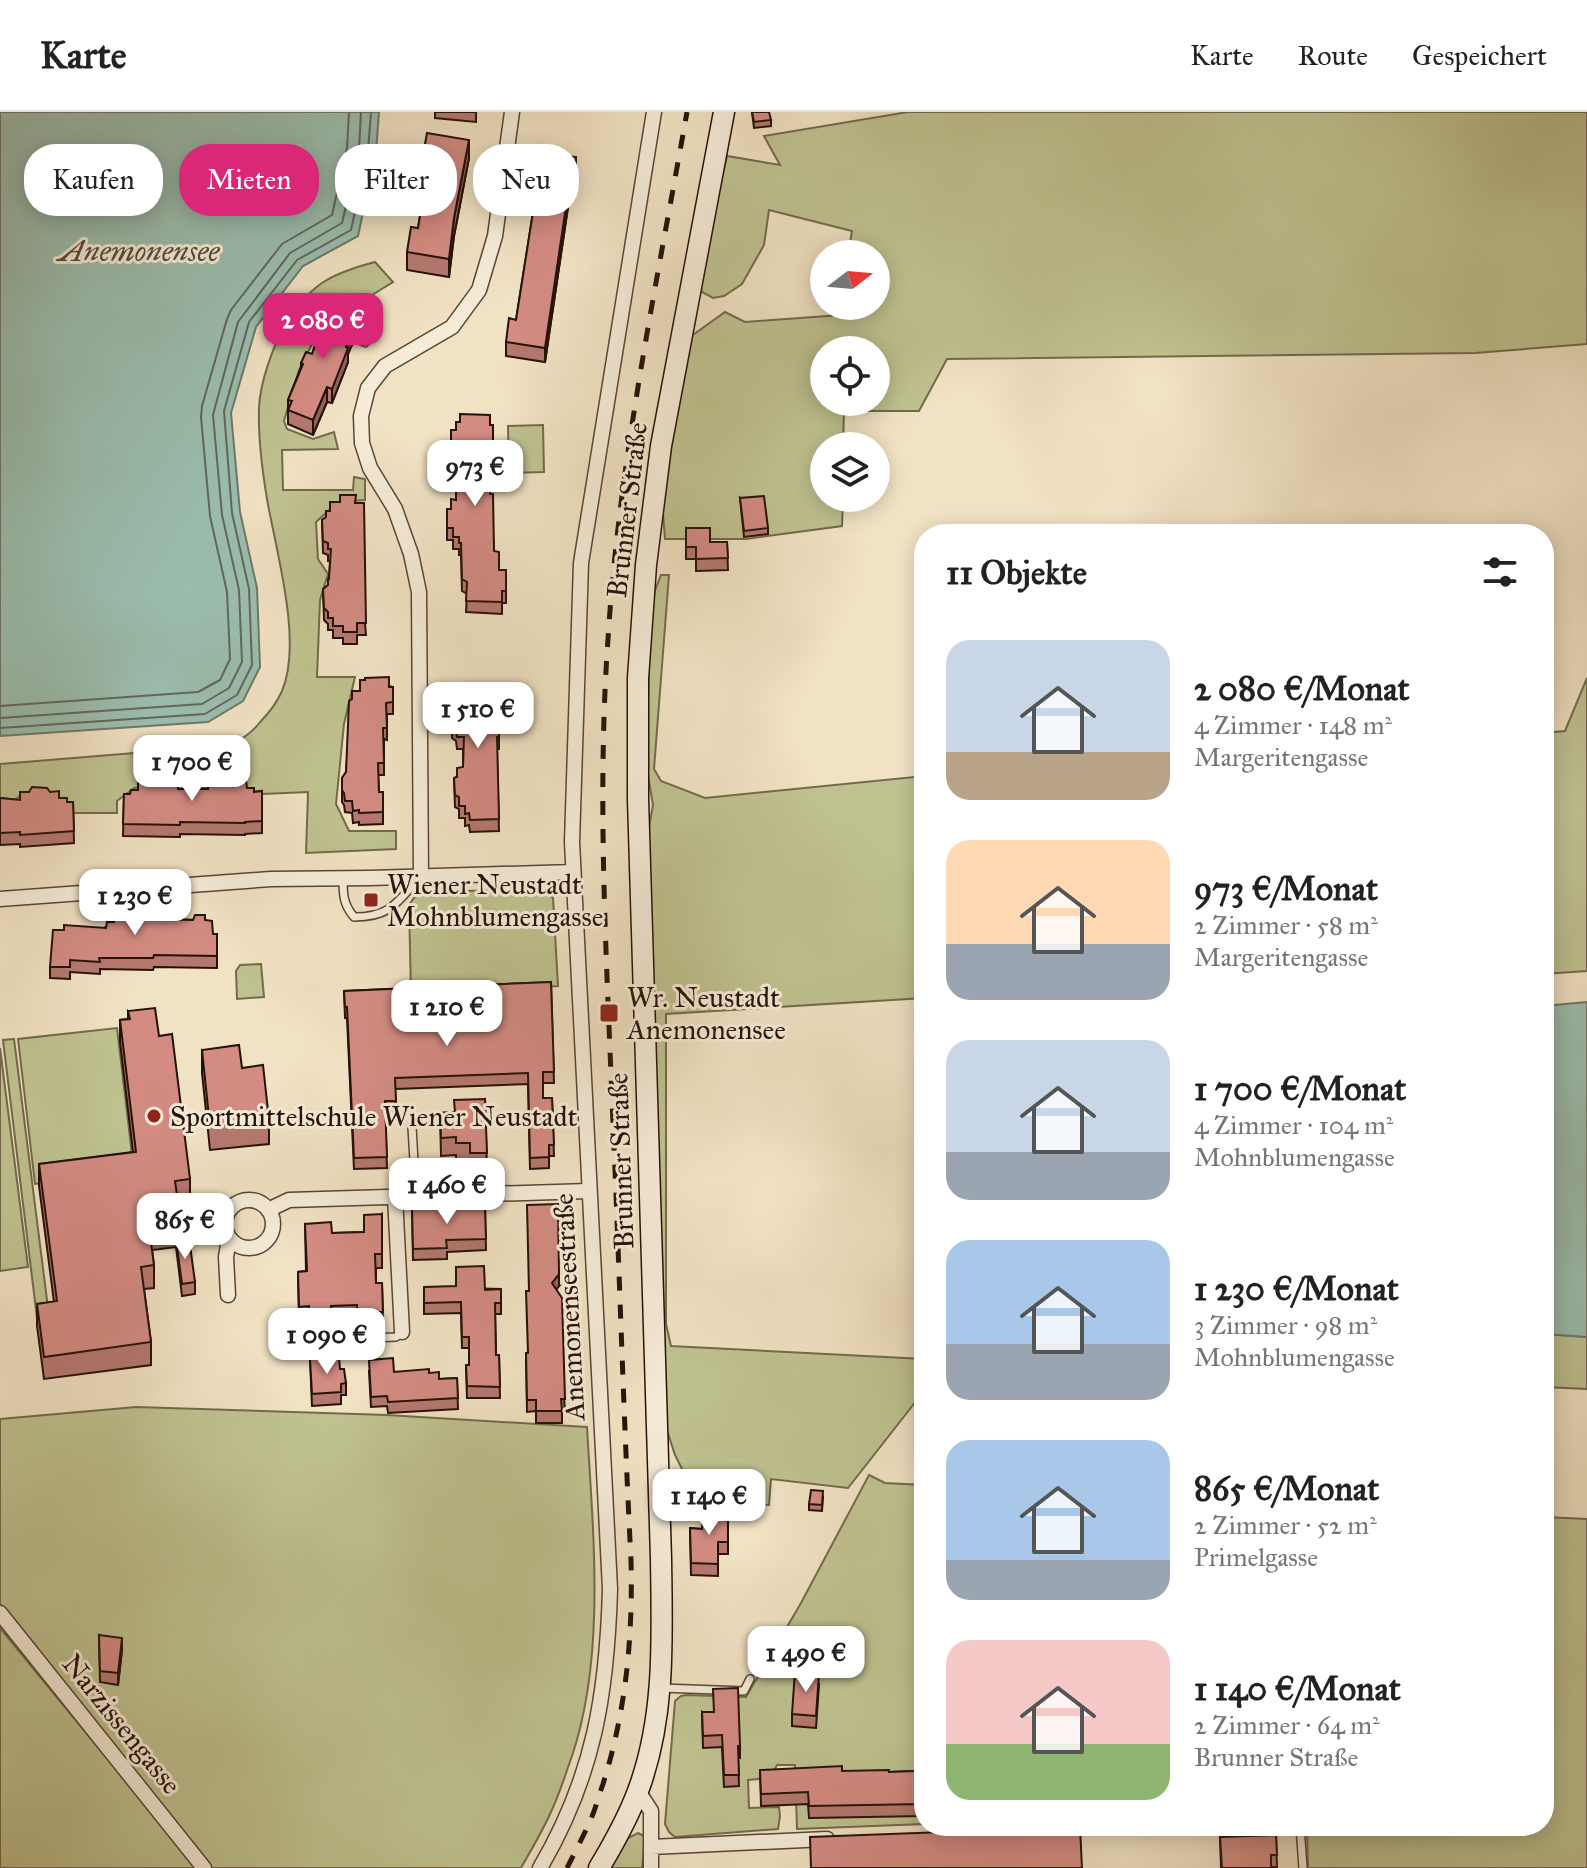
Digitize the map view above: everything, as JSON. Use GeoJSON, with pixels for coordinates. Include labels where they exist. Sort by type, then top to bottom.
{"type":"FeatureCollection","features":[{"type":"Feature","properties":{"kind":"main road","name":"Brunner Straße"},"geometry":{"type":"LineString","coordinates":[[599,1868],[623,1828],[638,1791],[656,1724],[660,1688],[661,1559],[638,814],[638,678],[646,565],[661,446],[724,112]]}},
{"type":"Feature","properties":{"kind":"street"},"geometry":{"type":"LineString","coordinates":[[421,877],[419,592],[411,554],[395,509],[370,468],[362,443],[361,416],[368,388],[385,366],[452,327],[479,290],[495,236],[512,112]]}},
{"type":"Feature","properties":{"kind":"street","name":"Anemonenseestraße"},"geometry":{"type":"LineString","coordinates":[[540,1868],[576,1796],[593,1743],[604,1690],[609,1637],[610,1589],[572,842],[581,563],[654,112]]}},
{"type":"Feature","properties":{"kind":"street"},"geometry":{"type":"LineString","coordinates":[[0,899],[271,879],[573,872]]}},
{"type":"Feature","properties":{"kind":"street"},"geometry":{"type":"LineString","coordinates":[[268,1210],[289,1200],[589,1191]]}},
{"type":"Feature","properties":{"kind":"street"},"geometry":{"type":"LineString","coordinates":[[395,1197],[402,1332]]}},
{"type":"Feature","properties":{"kind":"street"},"geometry":{"type":"LineString","coordinates":[[246,1200],[258,1202],[268,1210],[273,1222],[271,1234],[263,1244],[251,1249],[239,1247],[229,1239],[224,1227],[226,1214],[234,1205],[246,1200]]}},
{"type":"Feature","properties":{"kind":"street"},"geometry":{"type":"LineString","coordinates":[[228,1295],[226,1257],[229,1239]]}},
{"type":"Feature","properties":{"kind":"street","name":"Narzissengasse"},"geometry":{"type":"LineString","coordinates":[[0,1613],[204,1868]]}},
{"type":"Feature","properties":{"kind":"street"},"geometry":{"type":"LineString","coordinates":[[638,1791],[651,1811],[651,1868]]}},
{"type":"Feature","properties":{"kind":"street"},"geometry":{"type":"LineString","coordinates":[[651,1847],[837,1838]]}},
{"type":"Feature","properties":{"kind":"lane"},"geometry":{"type":"LineString","coordinates":[[343,878],[343,900],[347,909],[354,917],[371,917],[391,909],[421,877]]}},
{"type":"Feature","properties":{"kind":"lane"},"geometry":{"type":"LineString","coordinates":[[412,1127],[416,1196]]}},
{"type":"Feature","properties":{"kind":"lane"},"geometry":{"type":"LineString","coordinates":[[345,1339],[396,1337],[402,1332]]}},
{"type":"Feature","properties":{"kind":"lane"},"geometry":{"type":"LineString","coordinates":[[660,1688],[744,1691],[750,1679]]}},
{"type":"Feature","properties":{"kind":"lane"},"geometry":{"type":"LineString","coordinates":[[1301,1836],[1303,1868]]}},
{"type":"Feature","properties":{"kind":"green space"},"geometry":{"type":"Polygon","coordinates":[[[908,112],[1587,112],[1587,344],[1475,353],[947,359],[919,411],[890,411],[890,336],[810,336],[810,416],[844,416],[843,432],[810,432],[810,512],[842,512],[842,526],[746,539],[665,539],[662,500],[690,337],[725,312],[745,322],[810,317],[810,320],[890,320],[890,240],[850,240],[852,231],[769,210],[764,245],[742,284],[724,296],[713,298],[702,292],[698,280],[727,156],[780,165],[764,136],[908,112]]]}},
{"type":"Feature","properties":{"kind":"green space"},"geometry":{"type":"Polygon","coordinates":[[[375,262],[393,282],[359,303],[379,336],[366,347],[355,343],[363,327],[350,314],[326,316],[299,370],[284,421],[287,429],[313,439],[334,432],[338,449],[282,450],[283,490],[353,490],[354,477],[365,479],[365,500],[338,502],[316,522],[318,559],[328,574],[320,600],[317,677],[355,677],[344,724],[336,804],[349,831],[396,831],[396,849],[306,853],[308,792],[262,794],[232,784],[190,793],[160,786],[134,788],[117,801],[117,813],[72,813],[21,795],[4,808],[0,806],[0,764],[226,744],[248,734],[273,707],[288,671],[290,648],[286,596],[267,499],[259,431],[259,408],[267,366],[284,327],[312,291],[345,271],[375,262]]]}},
{"type":"Feature","properties":{"kind":"green space"},"geometry":{"type":"Polygon","coordinates":[[[543,425],[544,472],[509,473],[508,426],[543,425]]]}},
{"type":"Feature","properties":{"kind":"green space"},"geometry":{"type":"Polygon","coordinates":[[[661,575],[669,575],[654,769],[661,781],[705,798],[914,777],[914,999],[666,1014],[666,1324],[671,1346],[914,1358],[914,1404],[848,1488],[771,1479],[769,1505],[709,1500],[701,1506],[675,1455],[665,1424],[647,838],[653,805],[646,764],[651,601],[661,575]]]}},
{"type":"Feature","properties":{"kind":"green space"},"geometry":{"type":"Polygon","coordinates":[[[1587,678],[1587,971],[1554,973],[1554,732],[1565,731],[1587,678]]]}},
{"type":"Feature","properties":{"kind":"green space"},"geometry":{"type":"Polygon","coordinates":[[[544,890],[553,898],[558,986],[411,993],[409,905],[418,892],[544,890]]]}},
{"type":"Feature","properties":{"kind":"green space"},"geometry":{"type":"Polygon","coordinates":[[[261,964],[264,997],[237,999],[236,971],[240,965],[261,964]]]}},
{"type":"Feature","properties":{"kind":"green space"},"geometry":{"type":"Polygon","coordinates":[[[117,1028],[134,1172],[35,1184],[18,1039],[117,1028]]]}},
{"type":"Feature","properties":{"kind":"green space"},"geometry":{"type":"Polygon","coordinates":[[[14,1039],[49,1316],[37,1318],[3,1040],[14,1039]]]}},
{"type":"Feature","properties":{"kind":"green space"},"geometry":{"type":"Polygon","coordinates":[[[0,1048],[28,1267],[0,1271],[0,1048]]]}},
{"type":"Feature","properties":{"kind":"green space"},"geometry":{"type":"Polygon","coordinates":[[[1554,1335],[1587,1337],[1587,1389],[1554,1387],[1554,1335]]]}},
{"type":"Feature","properties":{"kind":"green space"},"geometry":{"type":"Polygon","coordinates":[[[136,1407],[387,1415],[587,1427],[594,1551],[590,1677],[583,1717],[562,1785],[547,1821],[521,1868],[209,1868],[0,1607],[0,1419],[136,1407]]]}},
{"type":"Feature","properties":{"kind":"green space"},"geometry":{"type":"Polygon","coordinates":[[[869,1475],[885,1483],[914,1484],[914,1824],[797,1829],[795,1765],[777,1765],[770,1778],[748,1780],[749,1808],[779,1807],[778,1829],[675,1837],[665,1824],[675,1701],[686,1695],[746,1697],[801,1603],[869,1475]]]}},
{"type":"Feature","properties":{"kind":"green space"},"geometry":{"type":"Polygon","coordinates":[[[1554,1517],[1587,1519],[1587,1868],[1308,1868],[1307,1836],[1554,1836],[1554,1517]]]}},
{"type":"Feature","properties":{"kind":"green space"},"geometry":{"type":"Polygon","coordinates":[[[0,1628],[197,1868],[0,1868],[0,1628]]]}},
{"type":"Feature","properties":{"kind":"green space"},"geometry":{"type":"Polygon","coordinates":[[[638,1833],[645,1838],[642,1868],[609,1868],[626,1839],[638,1833]]]}},
{"type":"Feature","properties":{"kind":"water","name":"Anemonensee"},"geometry":{"type":"Polygon","coordinates":[[[0,112],[379,112],[377,144],[335,144],[335,216],[362,216],[358,236],[303,266],[256,327],[231,413],[240,512],[257,588],[260,667],[243,701],[208,722],[0,736],[0,112]]]}},
{"type":"Feature","properties":{"kind":"water"},"geometry":{"type":"Polygon","coordinates":[[[1587,1002],[1587,1337],[1554,1335],[1554,1005],[1587,1002]]]}},
{"type":"Feature","properties":{"kind":"building"},"geometry":{"type":"Polygon","coordinates":[[[752,112],[769,112],[771,120],[754,122],[752,112]]]}},
{"type":"Feature","properties":{"kind":"building"},"geometry":{"type":"Polygon","coordinates":[[[427,133],[469,140],[457,202],[457,144],[425,144],[427,133]]]}},
{"type":"Feature","properties":{"kind":"building"},"geometry":{"type":"Polygon","coordinates":[[[420,216],[454,216],[449,259],[407,252],[411,227],[418,228],[420,216]]]}},
{"type":"Feature","properties":{"kind":"building"},"geometry":{"type":"Polygon","coordinates":[[[532,216],[565,216],[545,348],[506,342],[509,318],[516,320],[532,216]]]}},
{"type":"Feature","properties":{"kind":"building"},"geometry":{"type":"Polygon","coordinates":[[[329,303],[359,314],[332,389],[327,387],[313,420],[288,410],[292,401],[288,400],[306,352],[312,354],[329,303]]]}},
{"type":"Feature","properties":{"kind":"building"},"geometry":{"type":"Polygon","coordinates":[[[460,414],[490,415],[490,425],[493,425],[490,494],[493,494],[494,551],[499,552],[499,570],[506,570],[506,591],[502,591],[502,602],[466,601],[467,582],[462,579],[461,543],[459,537],[453,537],[453,528],[447,528],[447,509],[451,509],[451,499],[456,500],[456,468],[451,468],[451,459],[446,459],[446,441],[451,441],[451,430],[456,430],[460,414]]]}},
{"type":"Feature","properties":{"kind":"building"},"geometry":{"type":"Polygon","coordinates":[[[340,495],[356,495],[355,503],[364,503],[366,623],[357,623],[357,632],[343,632],[343,626],[333,626],[333,618],[328,618],[324,608],[323,589],[328,585],[331,549],[323,541],[322,520],[326,517],[326,511],[330,511],[330,502],[340,502],[340,495]]]}},
{"type":"Feature","properties":{"kind":"building"},"geometry":{"type":"Polygon","coordinates":[[[764,496],[768,528],[744,531],[740,498],[764,496]]]}},
{"type":"Feature","properties":{"kind":"building"},"geometry":{"type":"Polygon","coordinates":[[[686,528],[710,528],[710,542],[727,542],[728,558],[696,559],[696,547],[686,547],[686,528]]]}},
{"type":"Feature","properties":{"kind":"building"},"geometry":{"type":"Polygon","coordinates":[[[389,677],[393,702],[386,703],[384,763],[378,763],[383,812],[359,813],[359,810],[353,811],[352,801],[345,801],[342,790],[342,778],[346,772],[349,701],[352,691],[360,691],[360,680],[389,677]]]}},
{"type":"Feature","properties":{"kind":"building"},"geometry":{"type":"Polygon","coordinates":[[[496,683],[499,819],[470,820],[469,813],[465,814],[465,806],[459,806],[459,797],[455,795],[454,778],[457,777],[457,768],[463,767],[464,737],[457,737],[456,729],[452,726],[452,694],[467,690],[467,684],[496,683]]]}},
{"type":"Feature","properties":{"kind":"building"},"geometry":{"type":"Polygon","coordinates":[[[220,777],[236,777],[239,782],[246,781],[247,788],[254,788],[254,792],[262,791],[262,821],[123,824],[124,794],[138,790],[138,783],[147,783],[149,779],[167,779],[169,783],[178,783],[178,789],[208,789],[208,782],[217,781],[220,777]]]}},
{"type":"Feature","properties":{"kind":"building"},"geometry":{"type":"Polygon","coordinates":[[[32,787],[59,791],[59,798],[73,802],[74,831],[20,835],[20,832],[0,833],[0,798],[20,800],[20,792],[29,792],[32,787]]]}},
{"type":"Feature","properties":{"kind":"building"},"geometry":{"type":"Polygon","coordinates":[[[154,886],[154,894],[151,895],[153,919],[193,920],[195,915],[205,915],[205,920],[212,921],[213,934],[217,934],[217,956],[99,958],[100,962],[70,960],[70,967],[50,967],[53,930],[64,930],[64,925],[106,928],[107,922],[114,922],[115,915],[139,912],[138,887],[154,886]]]}},
{"type":"Feature","properties":{"kind":"building"},"geometry":{"type":"Polygon","coordinates":[[[551,982],[554,1072],[543,1072],[543,1098],[552,1098],[554,1145],[549,1145],[549,1157],[530,1158],[528,1073],[395,1078],[396,1101],[385,1101],[387,1157],[354,1158],[344,991],[551,982]]]}},
{"type":"Feature","properties":{"kind":"building","name":"Sportmittelschule Wiener Neustadt"},"geometry":{"type":"Polygon","coordinates":[[[155,1008],[159,1036],[172,1034],[190,1179],[175,1181],[181,1224],[149,1228],[154,1265],[141,1267],[151,1342],[44,1357],[37,1304],[57,1301],[39,1164],[136,1152],[120,1020],[130,1019],[128,1011],[155,1008]]]}},
{"type":"Feature","properties":{"kind":"building"},"geometry":{"type":"Polygon","coordinates":[[[239,1045],[242,1068],[263,1065],[269,1120],[210,1127],[202,1050],[239,1045]]]}},
{"type":"Feature","properties":{"kind":"building"},"geometry":{"type":"Polygon","coordinates":[[[485,1099],[487,1153],[470,1153],[470,1143],[456,1143],[456,1137],[441,1138],[440,1113],[455,1112],[454,1100],[485,1099]]]}},
{"type":"Feature","properties":{"kind":"building"},"geometry":{"type":"Polygon","coordinates":[[[558,1204],[559,1274],[552,1283],[562,1298],[565,1399],[561,1399],[562,1411],[536,1411],[536,1400],[527,1400],[527,1205],[558,1204]]]}},
{"type":"Feature","properties":{"kind":"building"},"geometry":{"type":"Polygon","coordinates":[[[485,1208],[486,1239],[446,1240],[447,1248],[413,1249],[412,1209],[485,1208]]]}},
{"type":"Feature","properties":{"kind":"building"},"geometry":{"type":"Polygon","coordinates":[[[382,1214],[382,1254],[375,1254],[376,1283],[382,1283],[383,1312],[357,1312],[357,1305],[309,1311],[309,1306],[299,1307],[298,1272],[307,1271],[305,1224],[331,1222],[332,1233],[364,1232],[364,1215],[382,1214]]]}},
{"type":"Feature","properties":{"kind":"building"},"geometry":{"type":"Polygon","coordinates":[[[189,1238],[195,1282],[182,1284],[176,1239],[189,1238]]]}},
{"type":"Feature","properties":{"kind":"building"},"geometry":{"type":"Polygon","coordinates":[[[484,1266],[485,1290],[501,1289],[501,1303],[495,1303],[500,1387],[467,1386],[469,1337],[462,1337],[461,1302],[424,1303],[424,1287],[456,1286],[456,1267],[484,1266]]]}},
{"type":"Feature","properties":{"kind":"building"},"geometry":{"type":"Polygon","coordinates":[[[339,1357],[346,1383],[341,1384],[341,1392],[312,1394],[310,1359],[339,1357]]]}},
{"type":"Feature","properties":{"kind":"building"},"geometry":{"type":"Polygon","coordinates":[[[393,1358],[394,1372],[429,1369],[429,1373],[439,1372],[439,1379],[457,1378],[458,1398],[388,1402],[387,1396],[371,1397],[369,1360],[393,1358]]]}},
{"type":"Feature","properties":{"kind":"building"},"geometry":{"type":"Polygon","coordinates":[[[811,1490],[823,1491],[822,1505],[809,1504],[811,1490]]]}},
{"type":"Feature","properties":{"kind":"building"},"geometry":{"type":"Polygon","coordinates":[[[703,1510],[728,1510],[728,1542],[718,1542],[718,1564],[691,1563],[690,1528],[702,1529],[703,1510]]]}},
{"type":"Feature","properties":{"kind":"building"},"geometry":{"type":"Polygon","coordinates":[[[99,1635],[122,1638],[118,1673],[100,1671],[99,1635]]]}},
{"type":"Feature","properties":{"kind":"building"},"geometry":{"type":"Polygon","coordinates":[[[795,1671],[819,1673],[816,1716],[792,1714],[795,1671]]]}},
{"type":"Feature","properties":{"kind":"building"},"geometry":{"type":"Polygon","coordinates":[[[738,1688],[739,1775],[724,1775],[722,1735],[703,1736],[702,1712],[714,1712],[713,1689],[738,1688]]]}},
{"type":"Feature","properties":{"kind":"building"},"geometry":{"type":"Polygon","coordinates":[[[842,1766],[842,1771],[914,1771],[914,1804],[809,1806],[808,1792],[761,1794],[760,1770],[842,1766]]]}},
{"type":"Feature","properties":{"kind":"building"},"geometry":{"type":"Polygon","coordinates":[[[914,1833],[914,1836],[1080,1836],[1082,1868],[811,1868],[810,1837],[914,1833]]]}},
{"type":"Feature","properties":{"kind":"building"},"geometry":{"type":"Polygon","coordinates":[[[1276,1836],[1277,1855],[1271,1855],[1271,1868],[1222,1868],[1220,1837],[1276,1836]]]}},
{"type":"Feature","properties":{"kind":"railway"},"geometry":{"type":"LineString","coordinates":[[567,1868],[593,1815],[611,1757],[622,1701],[631,1617],[607,985],[605,697],[613,573],[630,441],[687,112]]}},
{"type":"Feature","properties":{"kind":"place","name":"Wiener Neustadt Mohnblumengasse"},"geometry":{"type":"Point","coordinates":[371,900]}},
{"type":"Feature","properties":{"kind":"place","name":"Wr. Neustadt Anemonensee"},"geometry":{"type":"Point","coordinates":[609,1013]}},
{"type":"Feature","properties":{"kind":"place","name":"Sportmittelschule Wiener Neustadt"},"geometry":{"type":"Point","coordinates":[154,1116]}}]}
